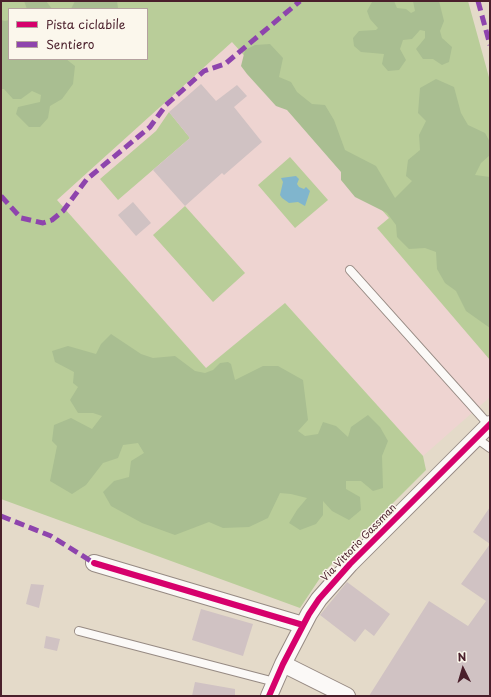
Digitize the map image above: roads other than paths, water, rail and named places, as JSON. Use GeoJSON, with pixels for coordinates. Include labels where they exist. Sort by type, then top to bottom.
{"type":"FeatureCollection","features":[{"type":"Feature","properties":{"kind":"street","name":"Via Vittorio Gassman"},"geometry":{"type":"LineString","coordinates":[[272,689],[303,625],[316,604],[333,583],[490,424]]}},
{"type":"Feature","properties":{"kind":"street"},"geometry":{"type":"LineString","coordinates":[[94,563],[303,625]]}},
{"type":"Feature","properties":{"kind":"street"},"geometry":{"type":"LineString","coordinates":[[283,664],[348,696]]}},
{"type":"Feature","properties":{"kind":"lane"},"geometry":{"type":"LineString","coordinates":[[350,270],[490,424]]}},
{"type":"Feature","properties":{"kind":"lane"},"geometry":{"type":"LineString","coordinates":[[476,438],[490,448]]}},
{"type":"Feature","properties":{"kind":"lane"},"geometry":{"type":"LineString","coordinates":[[79,631],[272,689]]}},
{"type":"Feature","properties":{"kind":"water"},"geometry":{"type":"Polygon","coordinates":[[[296,176],[299,179],[297,184],[299,187],[304,189],[306,187],[310,191],[305,206],[298,202],[289,203],[280,195],[283,182],[281,178],[296,176]]]}}]}
